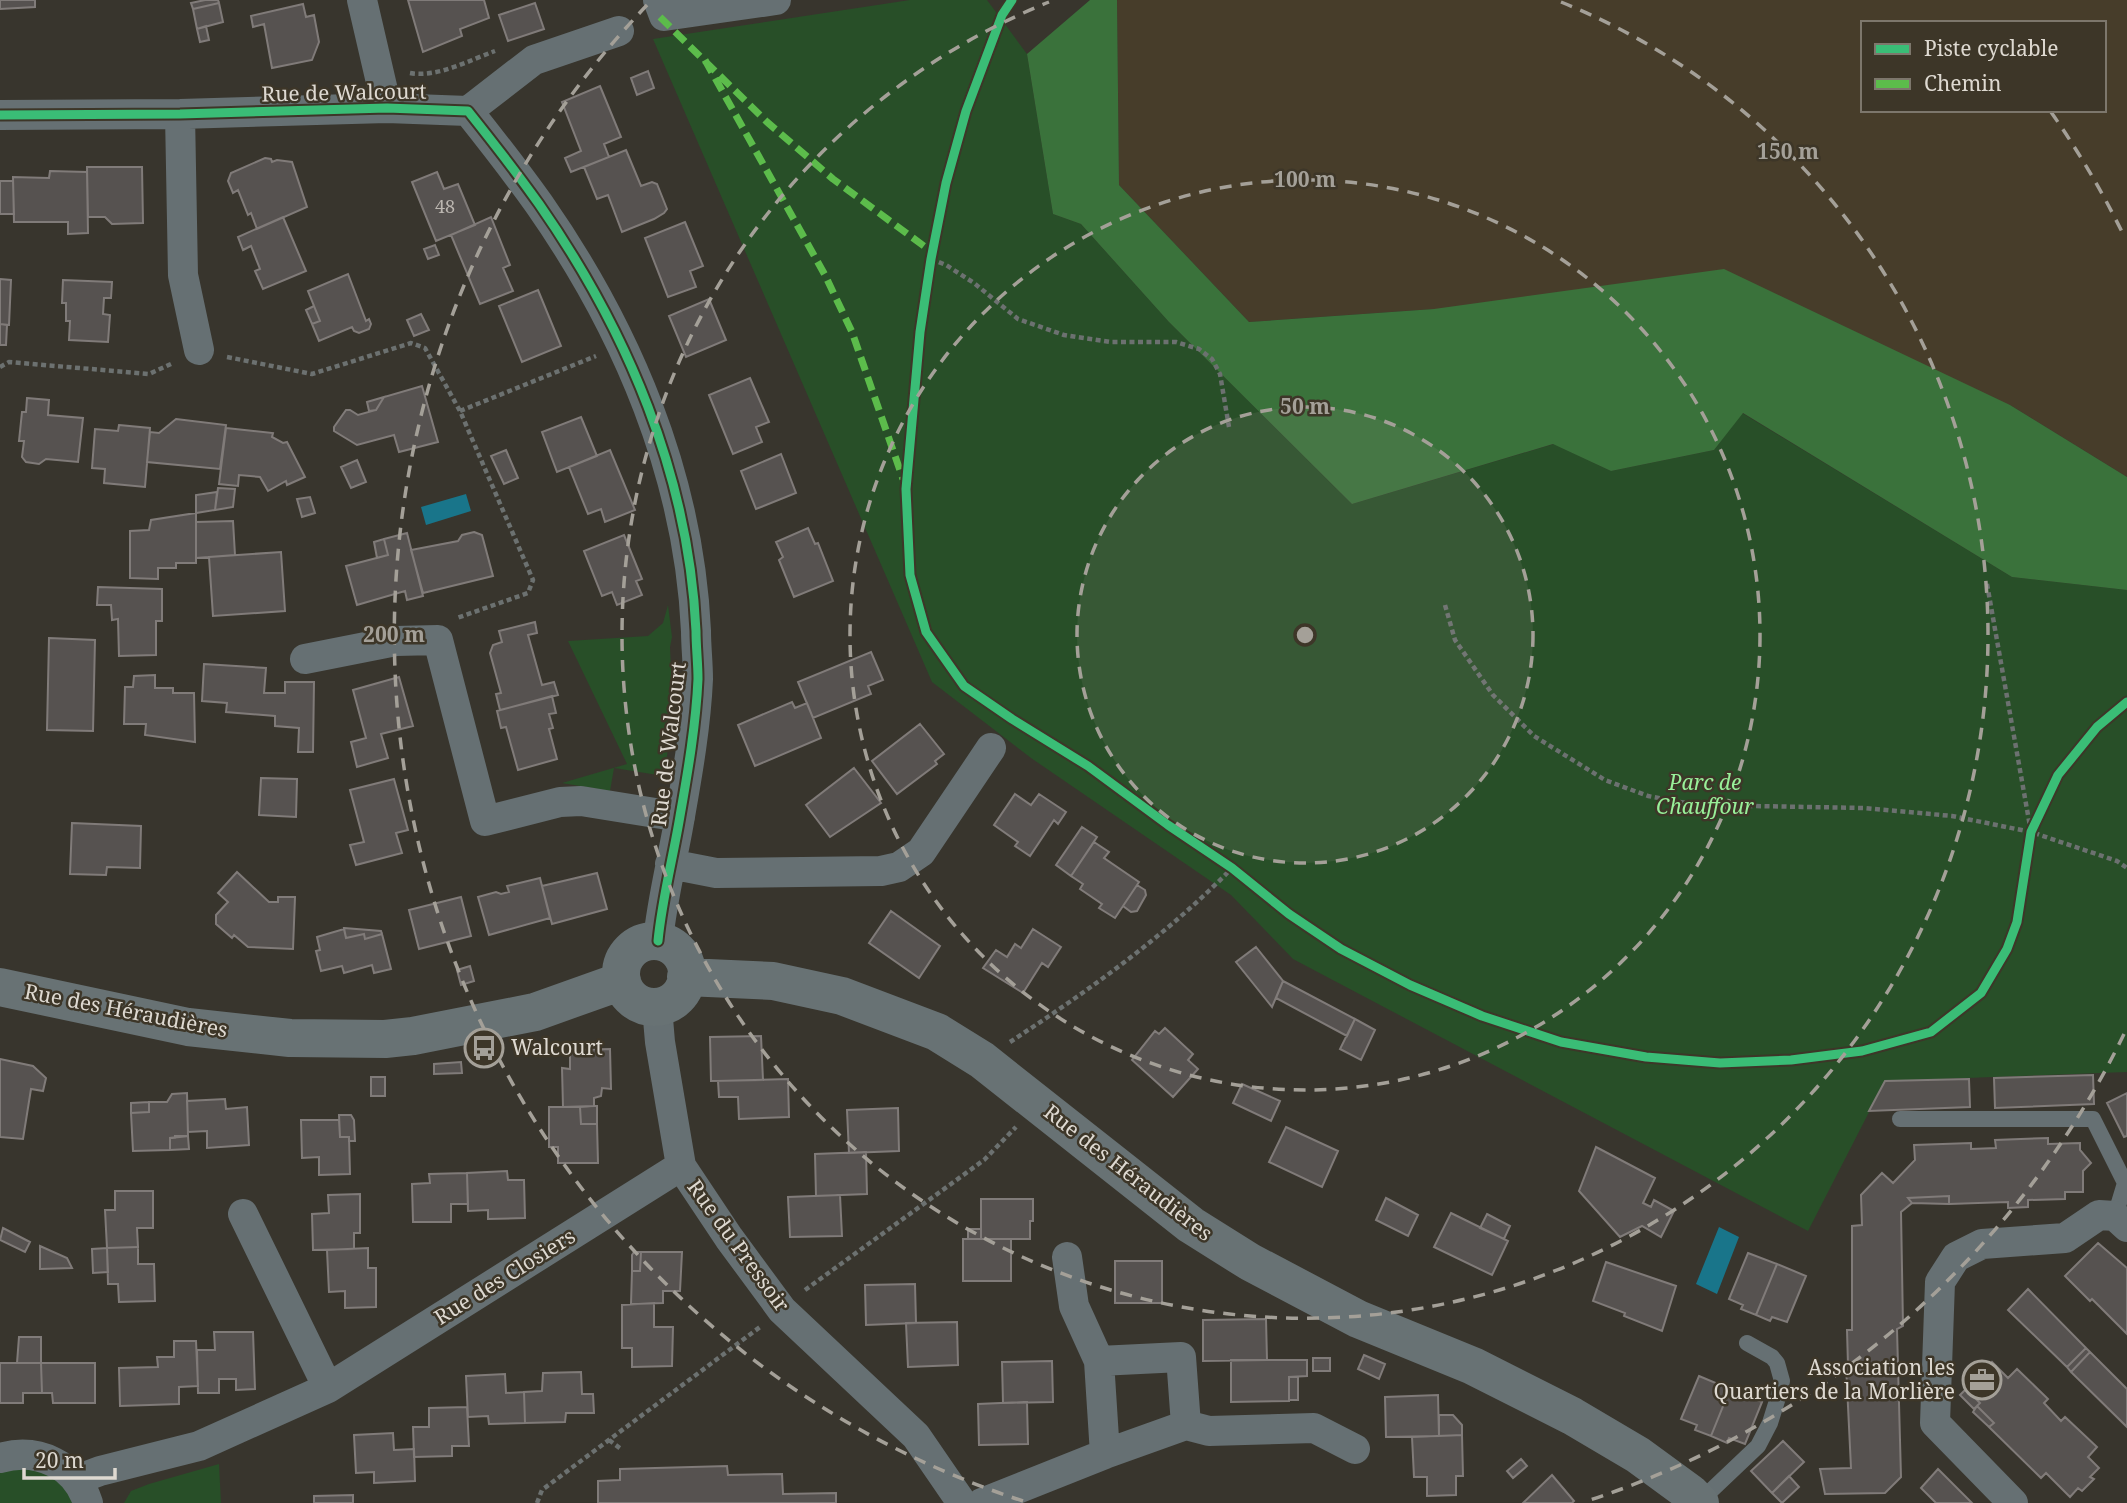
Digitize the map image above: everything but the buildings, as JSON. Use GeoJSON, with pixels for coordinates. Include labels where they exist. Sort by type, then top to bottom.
{"type":"FeatureCollection","features":[{"type":"Feature","properties":{"kind":"street"},"geometry":{"type":"LineString","coordinates":[[362,0],[387,108]]}},
{"type":"Feature","properties":{"kind":"street"},"geometry":{"type":"LineString","coordinates":[[661,8],[776,0]]}},
{"type":"Feature","properties":{"kind":"street"},"geometry":{"type":"LineString","coordinates":[[468,111],[534,60],[619,30]]}},
{"type":"Feature","properties":{"kind":"street","name":"Rue de Walcourt"},"geometry":{"type":"LineString","coordinates":[[0,115],[180,114],[387,108],[468,111],[539,204],[583,274],[622,345],[665,450],[681,513],[694,592],[698,678],[680,817],[658,941]]}},
{"type":"Feature","properties":{"kind":"street"},"geometry":{"type":"LineString","coordinates":[[180,114],[183,275],[199,351]]}},
{"type":"Feature","properties":{"kind":"street"},"geometry":{"type":"LineString","coordinates":[[305,659],[396,640],[438,639],[485,821],[560,802],[581,801],[680,817]]}},
{"type":"Feature","properties":{"kind":"street"},"geometry":{"type":"LineString","coordinates":[[670,864],[716,873],[881,871],[899,867],[921,852],[991,748]]}},
{"type":"Feature","properties":{"kind":"street"},"geometry":{"type":"LineString","coordinates":[[658,941],[670,945],[680,953],[687,977],[683,989],[675,999],[657,1007],[645,1006],[636,1002],[625,990],[622,964],[631,949],[641,943],[658,941]]}},
{"type":"Feature","properties":{"kind":"street","name":"Rue des Héraudières"},"geometry":{"type":"LineString","coordinates":[[687,977],[773,981],[842,996],[937,1032],[982,1060],[1191,1225],[1250,1262],[1358,1319],[1473,1366],[1572,1416],[1638,1455],[1700,1503]]}},
{"type":"Feature","properties":{"kind":"street","name":"Rue des Héraudières"},"geometry":{"type":"LineString","coordinates":[[0,987],[188,1027],[290,1038],[385,1039],[535,1012],[622,981]]}},
{"type":"Feature","properties":{"kind":"street","name":"Rue du Pressoir"},"geometry":{"type":"LineString","coordinates":[[657,1007],[660,1042],[681,1167],[782,1310],[916,1436],[962,1503]]}},
{"type":"Feature","properties":{"kind":"street","name":"Rue des Closiers"},"geometry":{"type":"LineString","coordinates":[[82,1491],[100,1471],[199,1446],[328,1388],[681,1167]]}},
{"type":"Feature","properties":{"kind":"street"},"geometry":{"type":"LineString","coordinates":[[243,1214],[328,1388]]}},
{"type":"Feature","properties":{"kind":"street"},"geometry":{"type":"LineString","coordinates":[[2013,1503],[1935,1423],[1940,1282],[1956,1257],[1982,1244],[2066,1238],[2099,1215],[2121,1222]]}},
{"type":"Feature","properties":{"kind":"street"},"geometry":{"type":"LineString","coordinates":[[1067,1257],[1074,1306],[1099,1361],[1105,1454]]}},
{"type":"Feature","properties":{"kind":"street"},"geometry":{"type":"LineString","coordinates":[[1099,1361],[1181,1357],[1186,1425]]}},
{"type":"Feature","properties":{"kind":"street"},"geometry":{"type":"LineString","coordinates":[[982,1503],[1186,1425],[1209,1431],[1314,1428],[1355,1449]]}},
{"type":"Feature","properties":{"kind":"street"},"geometry":{"type":"LineString","coordinates":[[0,1458],[19,1454],[41,1457],[61,1465],[82,1491]]}},
{"type":"Feature","properties":{"kind":"lane"},"geometry":{"type":"LineString","coordinates":[[1900,1119],[2093,1119],[2125,1183],[2121,1222]]}},
{"type":"Feature","properties":{"kind":"lane"},"geometry":{"type":"LineString","coordinates":[[1700,1503],[1758,1446],[1765,1436],[1780,1391],[1780,1370],[1772,1357],[1747,1343]]}},
{"type":"Feature","properties":{"kind":"path"},"geometry":{"type":"LineString","coordinates":[[402,69],[420,75],[504,47]]}},
{"type":"Feature","properties":{"kind":"path"},"geometry":{"type":"LineString","coordinates":[[931,259],[974,283],[1018,318],[1064,335],[1110,342],[1176,342],[1199,349],[1212,359],[1220,374],[1229,427]]}},
{"type":"Feature","properties":{"kind":"path"},"geometry":{"type":"LineString","coordinates":[[0,367],[9,362],[149,374],[199,351],[312,374],[411,343],[425,348],[460,411],[533,580],[527,593],[457,617],[438,639]]}},
{"type":"Feature","properties":{"kind":"path"},"geometry":{"type":"LineString","coordinates":[[460,411],[622,345]]}},
{"type":"Feature","properties":{"kind":"path"},"geometry":{"type":"LineString","coordinates":[[1987,584],[2031,832]]}},
{"type":"Feature","properties":{"kind":"path"},"geometry":{"type":"LineString","coordinates":[[1445,605],[1455,640],[1493,695],[1534,736],[1615,784],[1648,796],[1697,804],[1864,808],[1952,816],[2031,832],[2117,861],[2127,868]]}},
{"type":"Feature","properties":{"kind":"path"},"geometry":{"type":"LineString","coordinates":[[982,1060],[1089,990],[1197,902],[1232,868]]}},
{"type":"Feature","properties":{"kind":"path"},"geometry":{"type":"LineString","coordinates":[[802,1292],[984,1160],[1018,1124]]}},
{"type":"Feature","properties":{"kind":"path"},"geometry":{"type":"LineString","coordinates":[[537,1503],[542,1490],[766,1321]]}},
{"type":"Feature","properties":{"kind":"path"},"geometry":{"type":"LineString","coordinates":[[608,1440],[621,1450]]}},
{"type":"Feature","properties":{"kind":"shaded area"},"geometry":{"type":"Polygon","coordinates":[[[1117,0],[2127,0],[2127,477],[2010,405],[1434,309],[1249,322],[1119,185],[1117,0]]]}},
{"type":"Feature","properties":{"kind":"green space","name":"Parc de Chauffour"},"geometry":{"type":"Polygon","coordinates":[[[910,0],[987,0],[1027,54],[1053,214],[1081,224],[1169,322],[1352,504],[1554,444],[1611,471],[1714,450],[1742,413],[2012,577],[2127,590],[2127,1072],[1885,1081],[1808,1231],[1293,959],[1231,895],[1031,758],[932,682],[653,39],[910,0]]]}},
{"type":"Feature","properties":{"kind":"green space"},"geometry":{"type":"Polygon","coordinates":[[[1090,0],[1117,0],[1119,185],[1249,322],[1434,309],[1724,269],[2010,405],[2127,477],[2127,590],[2012,577],[1743,413],[1714,450],[1611,471],[1553,444],[1352,504],[1169,322],[1081,224],[1053,214],[1027,54],[1090,0]]]}},
{"type":"Feature","properties":{"kind":"green space"},"geometry":{"type":"Polygon","coordinates":[[[668,605],[672,637],[670,647],[673,715],[664,776],[614,768],[610,791],[562,783],[627,764],[568,641],[648,636],[663,623],[668,605]]]}},
{"type":"Feature","properties":{"kind":"green space"},"geometry":{"type":"Polygon","coordinates":[[[219,1464],[221,1503],[124,1503],[131,1491],[219,1464]]]}},
{"type":"Feature","properties":{"kind":"green space"},"geometry":{"type":"Polygon","coordinates":[[[27,1468],[54,1476],[76,1503],[0,1503],[0,1471],[27,1468]]]}},
{"type":"Feature","properties":{"kind":"water"},"geometry":{"type":"Polygon","coordinates":[[[466,494],[471,511],[426,525],[421,507],[466,494]]]}},
{"type":"Feature","properties":{"kind":"water"},"geometry":{"type":"Polygon","coordinates":[[[1719,1227],[1739,1237],[1717,1294],[1696,1284],[1719,1227]]]}},
{"type":"Feature","properties":{"kind":"marked path"},"geometry":{"type":"LineString","coordinates":[[660,17],[767,122],[833,179],[932,252]]}},
{"type":"Feature","properties":{"kind":"marked path"},"geometry":{"type":"LineString","coordinates":[[705,60],[825,275],[852,332],[903,479]]}},
{"type":"Feature","properties":{"kind":"cycle path"},"geometry":{"type":"LineString","coordinates":[[1012,0],[1002,15],[966,111],[946,183],[920,332],[906,489],[910,575],[926,632],[964,686],[1088,766],[1232,868],[1289,914],[1341,949],[1410,985],[1482,1016],[1561,1042],[1646,1057],[1720,1063],[1791,1060],[1862,1051],[1931,1032],[1981,993],[2007,949],[2017,922],[2031,832],[2058,775],[2097,727],[2127,702]]}},
{"type":"Feature","properties":{"kind":"cycle path"},"geometry":{"type":"LineString","coordinates":[[0,115],[180,114],[387,108],[468,111],[539,204],[600,302],[648,407],[681,517],[691,573],[698,679],[689,765],[658,941]]}},
{"type":"Feature","properties":{"kind":"place","name":"Walcourt"},"geometry":{"type":"Point","coordinates":[484,1048]}},
{"type":"Feature","properties":{"kind":"place","name":"Association les Quartiers de la Morlière"},"geometry":{"type":"Point","coordinates":[1982,1380]}}]}
